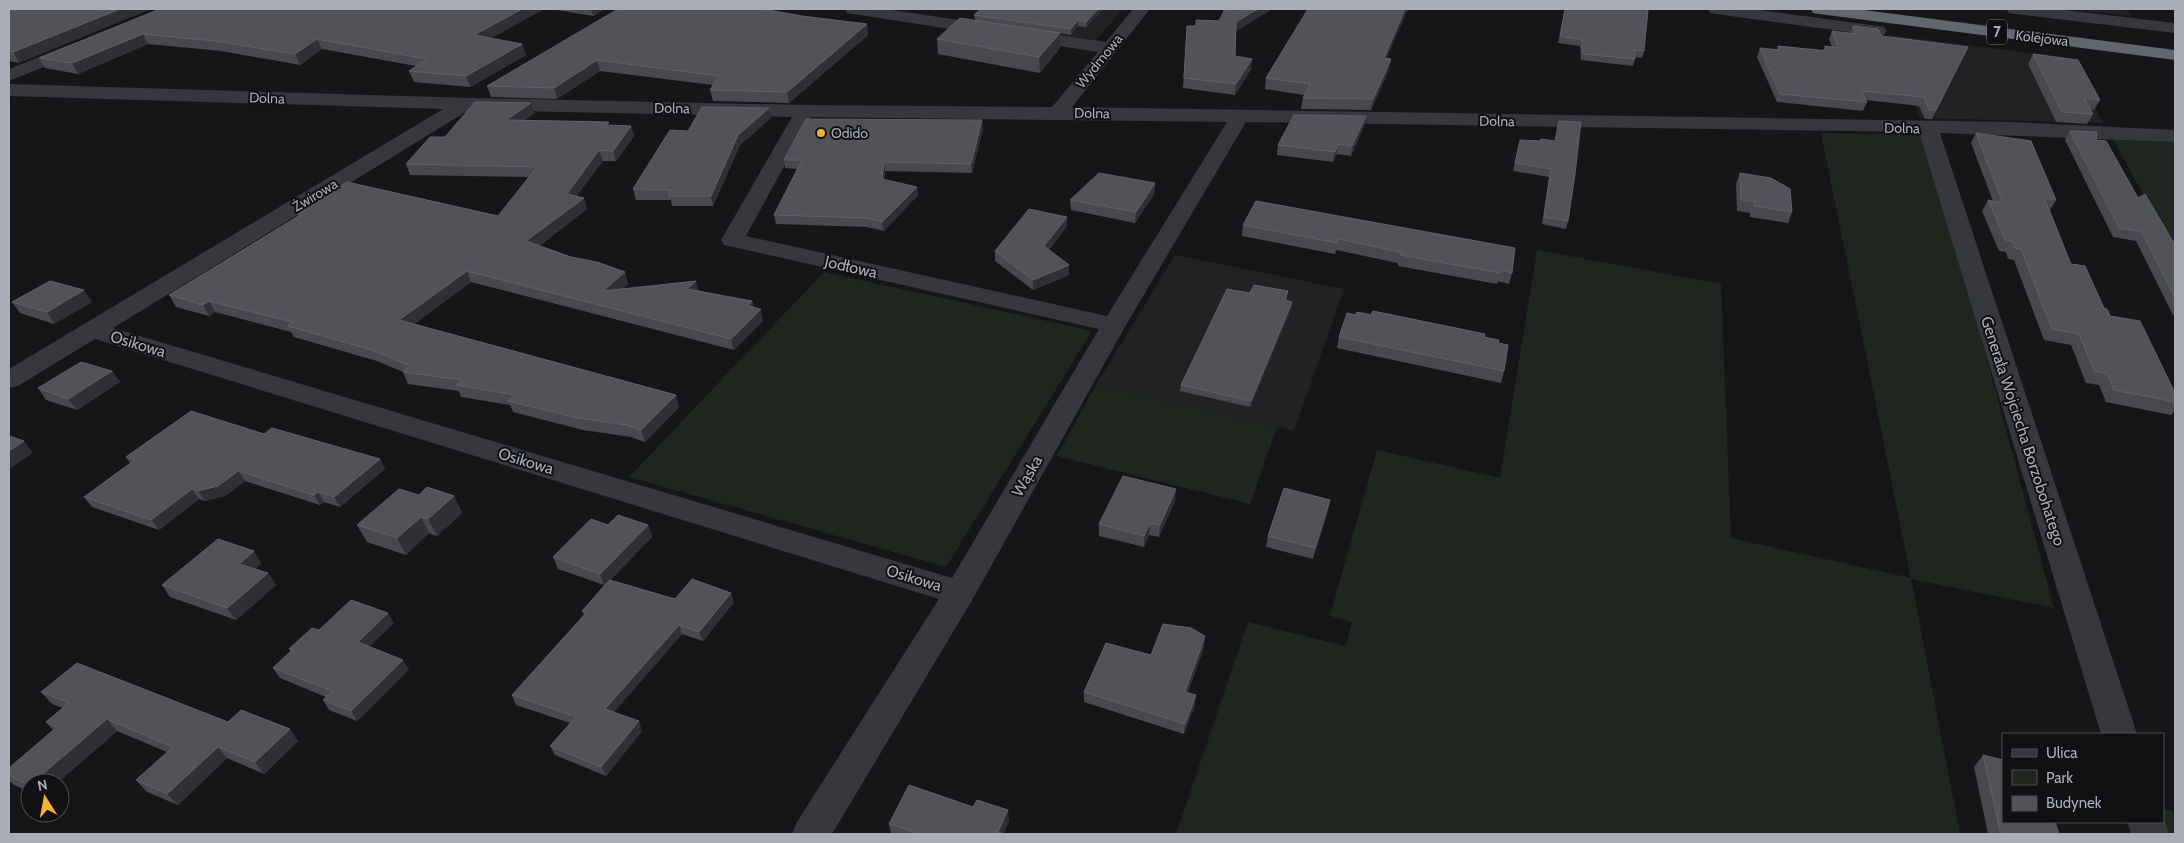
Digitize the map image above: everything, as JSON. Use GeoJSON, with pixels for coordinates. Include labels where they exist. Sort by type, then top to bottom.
{"type":"FeatureCollection","features":[{"type":"Feature","properties":{"kind":"highway","name":"Kolejowa"},"geometry":{"type":"LineString","coordinates":[[1819,9],[2175,55]]}},
{"type":"Feature","properties":{"kind":"highway","name":"Kolejowa"},"geometry":{"type":"LineString","coordinates":[[1904,9],[2175,43]]}},
{"type":"Feature","properties":{"kind":"street"},"geometry":{"type":"LineString","coordinates":[[853,9],[1109,48]]}},
{"type":"Feature","properties":{"kind":"street","name":"Wydmowa"},"geometry":{"type":"LineString","coordinates":[[1057,113],[1142,9]]}},
{"type":"Feature","properties":{"kind":"street"},"geometry":{"type":"LineString","coordinates":[[1716,9],[1878,31]]}},
{"type":"Feature","properties":{"kind":"street","name":"Kolejowa"},"geometry":{"type":"LineString","coordinates":[[2015,9],[2175,28]]}},
{"type":"Feature","properties":{"kind":"street"},"geometry":{"type":"LineString","coordinates":[[9,76],[89,42]]}},
{"type":"Feature","properties":{"kind":"street","name":"Żwirowa"},"geometry":{"type":"LineString","coordinates":[[9,380],[466,104],[477,92],[485,88]]}},
{"type":"Feature","properties":{"kind":"street","name":"Dolna"},"geometry":{"type":"LineString","coordinates":[[9,90],[466,104],[805,111],[1057,113],[2012,128],[2175,136]]}},
{"type":"Feature","properties":{"kind":"street","name":"Jodłowa"},"geometry":{"type":"LineString","coordinates":[[805,111],[732,240],[1114,325]]}},
{"type":"Feature","properties":{"kind":"street","name":"Wąska"},"geometry":{"type":"LineString","coordinates":[[811,834],[960,592],[1114,325],[1240,116]]}},
{"type":"Feature","properties":{"kind":"street","name":"Generała Wojciecha Borzobohatego"},"geometry":{"type":"LineString","coordinates":[[1928,128],[2119,733]]}},
{"type":"Feature","properties":{"kind":"street","name":"Osikowa"},"geometry":{"type":"LineString","coordinates":[[92,330],[960,592]]}},
{"type":"Feature","properties":{"kind":"shaded area"},"geometry":{"type":"Polygon","coordinates":[[[1043,9],[1123,9],[1096,40],[1023,29],[1043,9]]]}},
{"type":"Feature","properties":{"kind":"shaded area"},"geometry":{"type":"Polygon","coordinates":[[[2066,9],[2126,9],[2131,16],[2066,9]]]}},
{"type":"Feature","properties":{"kind":"shaded area"},"geometry":{"type":"Polygon","coordinates":[[[1889,35],[2070,58],[2103,123],[1920,118],[1889,35]]]}},
{"type":"Feature","properties":{"kind":"shaded area"},"geometry":{"type":"Polygon","coordinates":[[[1175,255],[1344,289],[1294,431],[1096,385],[1175,255]]]}},
{"type":"Feature","properties":{"kind":"green space"},"geometry":{"type":"Polygon","coordinates":[[[1821,133],[1923,135],[1949,218],[2054,608],[1911,579],[1960,834],[1176,834],[1248,622],[1346,646],[1352,622],[1330,616],[1377,450],[1500,478],[1537,250],[1721,284],[1731,538],[1911,578],[1821,133]]]}},
{"type":"Feature","properties":{"kind":"green space"},"geometry":{"type":"Polygon","coordinates":[[[2112,137],[2175,142],[2175,253],[2112,137]]]}},
{"type":"Feature","properties":{"kind":"green space"},"geometry":{"type":"Polygon","coordinates":[[[824,272],[1092,331],[946,567],[629,477],[824,272]]]}},
{"type":"Feature","properties":{"kind":"green space"},"geometry":{"type":"Polygon","coordinates":[[[1096,385],[1277,427],[1250,504],[1057,456],[1096,385]]]}},
{"type":"Feature","properties":{"kind":"green space"},"geometry":{"type":"Polygon","coordinates":[[[2164,809],[2175,812],[2175,834],[2167,834],[2163,823],[2164,809]]]}},
{"type":"Feature","properties":{"kind":"building"},"geometry":{"type":"Polygon","coordinates":[[[9,9],[120,9],[13,52],[9,51],[9,9]]]}},
{"type":"Feature","properties":{"kind":"building"},"geometry":{"type":"Polygon","coordinates":[[[160,9],[522,9],[474,35],[522,44],[466,76],[409,71],[427,59],[317,39],[295,54],[215,41],[143,34],[72,63],[39,58],[160,9]]]}},
{"type":"Feature","properties":{"kind":"building"},"geometry":{"type":"Polygon","coordinates":[[[618,9],[762,9],[867,24],[787,92],[710,90],[719,76],[597,60],[554,88],[487,86],[618,9]]]}},
{"type":"Feature","properties":{"kind":"building"},"geometry":{"type":"Polygon","coordinates":[[[981,9],[1098,9],[1086,22],[1078,20],[1071,29],[974,15],[981,9]]]}},
{"type":"Feature","properties":{"kind":"building"},"geometry":{"type":"Polygon","coordinates":[[[1225,9],[1258,9],[1236,22],[1235,56],[1252,59],[1236,84],[1184,78],[1187,26],[1196,26],[1196,20],[1219,21],[1225,9]]]}},
{"type":"Feature","properties":{"kind":"building"},"geometry":{"type":"Polygon","coordinates":[[[1308,9],[1405,9],[1384,58],[1391,59],[1373,99],[1303,98],[1310,84],[1266,78],[1308,9]]]}},
{"type":"Feature","properties":{"kind":"building"},"geometry":{"type":"Polygon","coordinates":[[[1565,9],[1648,9],[1644,51],[1634,50],[1635,59],[1583,54],[1582,40],[1560,36],[1565,9]]]}},
{"type":"Feature","properties":{"kind":"building"},"geometry":{"type":"Polygon","coordinates":[[[960,18],[1060,33],[1039,57],[937,39],[960,18]]]}},
{"type":"Feature","properties":{"kind":"building"},"geometry":{"type":"Polygon","coordinates":[[[1853,26],[1878,29],[1882,36],[1968,47],[1936,110],[1929,110],[1924,97],[1861,91],[1867,102],[1780,94],[1760,48],[1780,50],[1778,46],[1827,51],[1825,46],[1838,48],[1832,31],[1856,34],[1853,26]]]}},
{"type":"Feature","properties":{"kind":"building"},"geometry":{"type":"Polygon","coordinates":[[[2033,54],[2078,60],[2100,100],[2084,98],[2093,114],[2062,112],[2033,54]]]}},
{"type":"Feature","properties":{"kind":"building"},"geometry":{"type":"Polygon","coordinates":[[[475,102],[531,103],[506,120],[609,122],[607,125],[631,126],[613,151],[599,150],[567,194],[584,198],[526,241],[571,257],[597,262],[625,272],[603,291],[696,281],[687,289],[752,301],[748,306],[761,309],[731,339],[467,271],[399,320],[676,395],[641,430],[627,425],[578,418],[508,401],[515,395],[456,385],[462,380],[403,372],[410,366],[372,350],[288,326],[293,322],[209,301],[203,305],[169,295],[302,214],[296,213],[347,182],[498,216],[537,167],[406,164],[430,137],[445,137],[475,102]]]}},
{"type":"Feature","properties":{"kind":"building"},"geometry":{"type":"Polygon","coordinates":[[[702,107],[769,108],[738,135],[711,196],[669,196],[670,190],[633,189],[670,130],[688,131],[702,107]]]}},
{"type":"Feature","properties":{"kind":"building"},"geometry":{"type":"Polygon","coordinates":[[[1294,115],[1366,116],[1352,146],[1339,144],[1335,152],[1278,145],[1294,115]]]}},
{"type":"Feature","properties":{"kind":"building"},"geometry":{"type":"Polygon","coordinates":[[[806,119],[982,120],[971,164],[884,162],[882,179],[917,187],[882,222],[866,218],[774,215],[802,160],[784,160],[806,119]]]}},
{"type":"Feature","properties":{"kind":"building"},"geometry":{"type":"Polygon","coordinates":[[[1559,121],[1581,122],[1568,221],[1544,217],[1551,169],[1515,163],[1520,140],[1541,141],[1541,139],[1555,141],[1559,121]]]}},
{"type":"Feature","properties":{"kind":"building"},"geometry":{"type":"Polygon","coordinates":[[[2070,131],[2097,132],[2096,140],[2106,141],[2138,198],[2145,194],[2175,245],[2175,298],[2142,232],[2119,228],[2070,131]]]}},
{"type":"Feature","properties":{"kind":"building"},"geometry":{"type":"Polygon","coordinates":[[[1976,133],[2031,141],[2056,200],[2044,198],[2071,264],[2085,266],[2104,308],[2107,309],[2110,316],[2140,321],[2175,393],[2175,402],[2114,390],[2107,374],[2094,371],[2079,334],[2052,329],[2021,249],[2015,248],[2012,241],[2005,240],[1988,200],[2003,203],[1976,133]]]}},
{"type":"Feature","properties":{"kind":"building"},"geometry":{"type":"Polygon","coordinates":[[[1099,173],[1155,183],[1136,212],[1070,200],[1099,173]]]}},
{"type":"Feature","properties":{"kind":"building"},"geometry":{"type":"Polygon","coordinates":[[[1740,173],[1771,178],[1790,189],[1792,212],[1754,206],[1754,202],[1741,200],[1740,173]]]}},
{"type":"Feature","properties":{"kind":"building"},"geometry":{"type":"Polygon","coordinates":[[[1256,201],[1515,248],[1512,273],[1501,270],[1500,273],[1400,255],[1400,252],[1338,239],[1337,243],[1243,225],[1256,201]]]}},
{"type":"Feature","properties":{"kind":"building"},"geometry":{"type":"Polygon","coordinates":[[[1029,209],[1067,217],[1044,246],[1069,265],[1033,280],[995,251],[1029,209]]]}},
{"type":"Feature","properties":{"kind":"building"},"geometry":{"type":"Polygon","coordinates":[[[50,281],[84,290],[47,312],[12,302],[50,281]]]}},
{"type":"Feature","properties":{"kind":"building"},"geometry":{"type":"Polygon","coordinates":[[[1254,285],[1288,291],[1285,300],[1292,302],[1251,401],[1181,385],[1227,289],[1250,293],[1254,285]]]}},
{"type":"Feature","properties":{"kind":"building"},"geometry":{"type":"Polygon","coordinates":[[[1373,311],[1485,334],[1484,337],[1499,340],[1498,343],[1508,345],[1504,371],[1339,337],[1347,313],[1356,315],[1357,312],[1371,315],[1373,311]]]}},
{"type":"Feature","properties":{"kind":"building"},"geometry":{"type":"Polygon","coordinates":[[[81,362],[112,371],[68,399],[38,388],[81,362]]]}},
{"type":"Feature","properties":{"kind":"building"},"geometry":{"type":"Polygon","coordinates":[[[191,411],[264,434],[272,428],[380,459],[334,497],[318,492],[314,495],[238,471],[218,486],[198,491],[192,489],[151,520],[84,497],[135,460],[126,457],[191,411]]]}},
{"type":"Feature","properties":{"kind":"building"},"geometry":{"type":"Polygon","coordinates":[[[9,436],[24,441],[9,451],[9,436]]]}},
{"type":"Feature","properties":{"kind":"building"},"geometry":{"type":"Polygon","coordinates":[[[1123,476],[1176,489],[1160,525],[1150,523],[1144,536],[1099,524],[1123,476]]]}},
{"type":"Feature","properties":{"kind":"building"},"geometry":{"type":"Polygon","coordinates":[[[427,487],[454,496],[428,519],[421,517],[397,538],[357,525],[399,489],[419,495],[427,487]]]}},
{"type":"Feature","properties":{"kind":"building"},"geometry":{"type":"Polygon","coordinates":[[[1284,488],[1330,500],[1315,548],[1268,536],[1284,488]]]}},
{"type":"Feature","properties":{"kind":"building"},"geometry":{"type":"Polygon","coordinates":[[[618,515],[648,525],[600,574],[553,557],[591,519],[608,525],[618,515]]]}},
{"type":"Feature","properties":{"kind":"building"},"geometry":{"type":"Polygon","coordinates":[[[218,539],[254,551],[239,564],[268,573],[227,608],[162,585],[218,539]]]}},
{"type":"Feature","properties":{"kind":"building"},"geometry":{"type":"Polygon","coordinates":[[[692,579],[731,593],[699,632],[679,625],[605,709],[639,721],[601,767],[550,746],[576,717],[512,695],[587,612],[582,611],[610,580],[675,599],[692,579]]]}},
{"type":"Feature","properties":{"kind":"building"},"geometry":{"type":"Polygon","coordinates":[[[351,600],[388,613],[358,642],[403,660],[351,711],[323,700],[332,691],[273,668],[293,649],[289,649],[312,628],[319,630],[351,600]]]}},
{"type":"Feature","properties":{"kind":"building"},"geometry":{"type":"Polygon","coordinates":[[[1163,624],[1191,628],[1205,636],[1185,692],[1196,695],[1185,724],[1084,692],[1106,643],[1151,655],[1163,624]]]}},
{"type":"Feature","properties":{"kind":"building"},"geometry":{"type":"Polygon","coordinates":[[[77,663],[228,722],[241,710],[290,729],[255,762],[218,747],[167,794],[136,780],[173,747],[107,719],[44,773],[20,773],[20,781],[9,776],[9,768],[57,727],[46,722],[69,703],[41,692],[77,663]]]}},
{"type":"Feature","properties":{"kind":"building"},"geometry":{"type":"Polygon","coordinates":[[[1983,755],[2002,760],[2002,823],[2055,823],[2059,834],[2001,834],[1983,755]]]}},
{"type":"Feature","properties":{"kind":"building"},"geometry":{"type":"Polygon","coordinates":[[[909,785],[973,807],[977,800],[1008,810],[998,832],[1004,834],[920,834],[889,824],[909,785]]]}},
{"type":"Feature","properties":{"kind":"place","name":"Odido"},"geometry":{"type":"Point","coordinates":[821,133]}}]}
